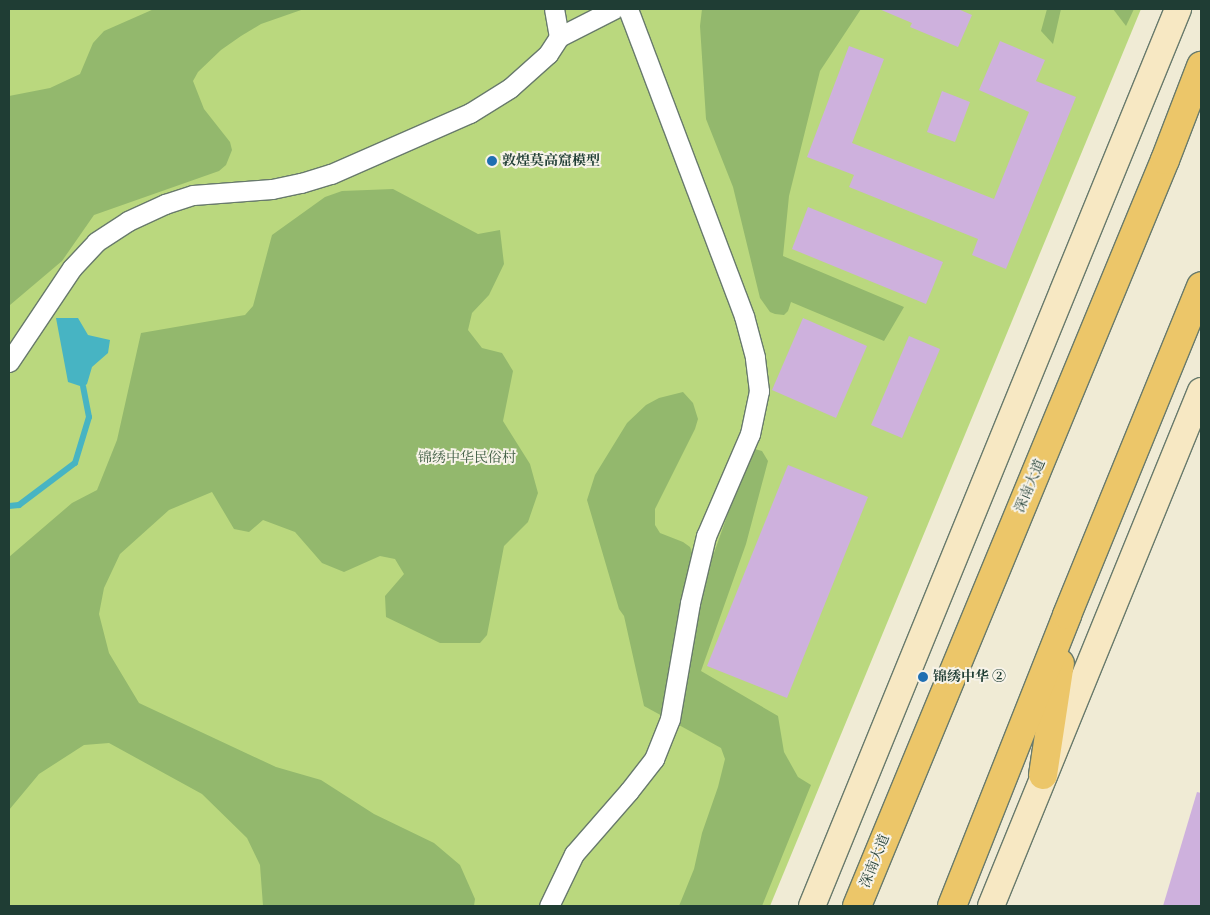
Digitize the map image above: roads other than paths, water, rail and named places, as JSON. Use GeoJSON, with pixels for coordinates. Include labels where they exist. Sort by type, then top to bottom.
{"type":"FeatureCollection","features":[{"type":"Feature","properties":{"kind":"main road"},"geometry":{"type":"LineString","coordinates":[[812,906],[1178,9]]}},
{"type":"Feature","properties":{"kind":"main road","name":"深南大道"},"geometry":{"type":"LineString","coordinates":[[857,906],[1165,160],[1201,66]]}},
{"type":"Feature","properties":{"kind":"main road"},"geometry":{"type":"LineString","coordinates":[[952,906],[1067,615],[1201,286]]}},
{"type":"Feature","properties":{"kind":"main road"},"geometry":{"type":"LineString","coordinates":[[991,906],[1201,391]]}},
{"type":"Feature","properties":{"kind":"main road"},"geometry":{"type":"LineString","coordinates":[[1043,775],[1067,615]]}},
{"type":"Feature","properties":{"kind":"street"},"geometry":{"type":"LineString","coordinates":[[554,9],[559,37]]}},
{"type":"Feature","properties":{"kind":"street"},"geometry":{"type":"LineString","coordinates":[[9,362],[72,268],[96,242],[128,221],[165,204],[193,195],[301,184],[331,174],[476,110],[531,71],[548,54],[559,37],[614,9]]}},
{"type":"Feature","properties":{"kind":"street"},"geometry":{"type":"LineString","coordinates":[[549,906],[574,854],[629,792],[654,759],[670,719],[690,602],[706,536],[750,434],[759,391],[755,357],[744,316],[628,9]]}},
{"type":"Feature","properties":{"kind":"water"},"geometry":{"type":"Polygon","coordinates":[[[56,318],[78,318],[88,335],[110,340],[108,353],[92,367],[87,384],[83,387],[68,382],[56,318]]]}},
{"type":"Feature","properties":{"kind":"waterway"},"geometry":{"type":"LineString","coordinates":[[9,506],[19,505],[75,463],[89,417],[83,387]]}},
{"type":"Feature","properties":{"kind":"place","name":"敦煌莫高窟模型"},"geometry":{"type":"Point","coordinates":[492,161]}},
{"type":"Feature","properties":{"kind":"place","name":"锦绣中华 ②"},"geometry":{"type":"Point","coordinates":[923,677]}},
{"type":"Feature","properties":{"kind":"park label","name":"锦绣中华民俗村"},"geometry":{"type":"Point","coordinates":[467,458]}}]}
